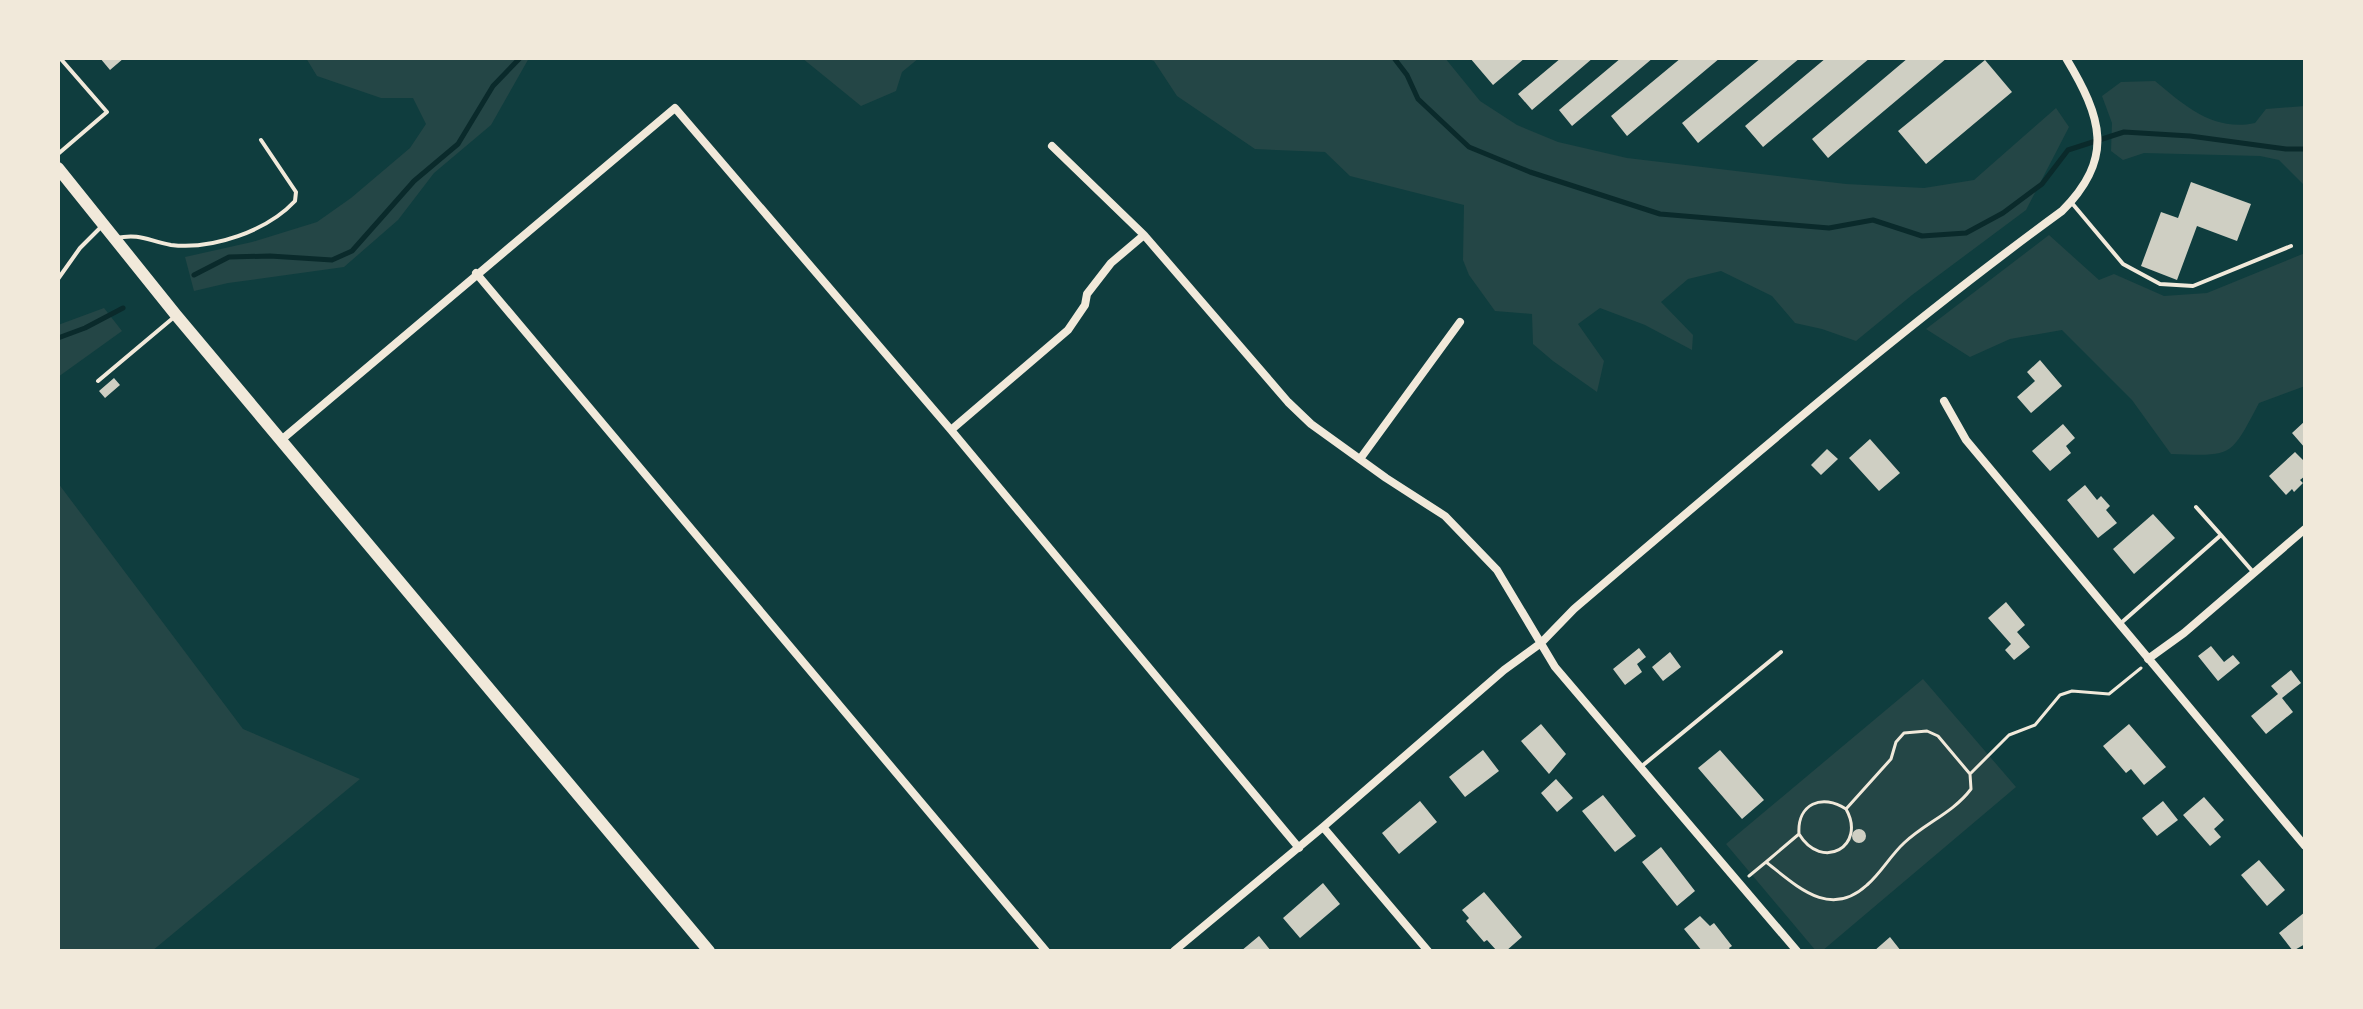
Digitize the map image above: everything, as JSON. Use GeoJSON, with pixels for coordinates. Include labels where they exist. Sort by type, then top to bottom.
{"type":"FeatureCollection","features":[{"type":"Feature","properties":{"kind":"main road"},"geometry":{"type":"LineString","coordinates":[[58,168],[280,441],[709,951]]}},
{"type":"Feature","properties":{"kind":"street"},"geometry":{"type":"LineString","coordinates":[[1174,951],[1541,643],[1574,609],[1798,418],[1934,307],[2071,202],[2088,181],[2098,152],[2097,127],[2092,111],[2066,58]]}},
{"type":"Feature","properties":{"kind":"street"},"geometry":{"type":"LineString","coordinates":[[280,441],[675,108],[951,430],[1299,848]]}},
{"type":"Feature","properties":{"kind":"street"},"geometry":{"type":"LineString","coordinates":[[1052,146],[1144,235],[1288,402],[1311,424],[1445,516],[1497,570],[1555,667],[1797,951]]}},
{"type":"Feature","properties":{"kind":"street"},"geometry":{"type":"LineString","coordinates":[[951,430],[1068,330],[1085,305],[1087,294],[1111,263],[1144,235]]}},
{"type":"Feature","properties":{"kind":"street"},"geometry":{"type":"LineString","coordinates":[[476,273],[1046,951]]}},
{"type":"Feature","properties":{"kind":"street"},"geometry":{"type":"LineString","coordinates":[[1360,459],[1460,322]]}},
{"type":"Feature","properties":{"kind":"street"},"geometry":{"type":"LineString","coordinates":[[1944,401],[1966,440],[2305,846]]}},
{"type":"Feature","properties":{"kind":"street"},"geometry":{"type":"LineString","coordinates":[[2149,660],[2305,529]]}},
{"type":"Feature","properties":{"kind":"street"},"geometry":{"type":"LineString","coordinates":[[1323,827],[1428,951]]}},
{"type":"Feature","properties":{"kind":"lane"},"geometry":{"type":"LineString","coordinates":[[58,154],[107,112],[60,58]]}},
{"type":"Feature","properties":{"kind":"lane"},"geometry":{"type":"LineString","coordinates":[[114,238],[134,234],[171,245],[187,245],[255,231],[281,217],[295,201],[296,192],[261,140]]}},
{"type":"Feature","properties":{"kind":"lane"},"geometry":{"type":"LineString","coordinates":[[2071,202],[2123,264],[2160,284],[2193,286],[2291,246]]}},
{"type":"Feature","properties":{"kind":"lane"},"geometry":{"type":"LineString","coordinates":[[58,279],[80,248],[103,225]]}},
{"type":"Feature","properties":{"kind":"lane"},"geometry":{"type":"LineString","coordinates":[[98,381],[176,315]]}},
{"type":"Feature","properties":{"kind":"lane"},"geometry":{"type":"LineString","coordinates":[[2196,507],[2254,573]]}},
{"type":"Feature","properties":{"kind":"lane"},"geometry":{"type":"LineString","coordinates":[[2119,625],[2221,535]]}},
{"type":"Feature","properties":{"kind":"lane"},"geometry":{"type":"LineString","coordinates":[[1641,768],[1781,652]]}},
{"type":"Feature","properties":{"kind":"path"},"geometry":{"type":"LineString","coordinates":[[1970,774],[2009,735],[2035,725],[2060,695],[2072,691],[2109,694],[2149,660]]}},
{"type":"Feature","properties":{"kind":"path"},"geometry":{"type":"LineString","coordinates":[[1766,862],[1794,884],[1827,902],[1843,901],[1866,887],[1904,843],[1959,805],[1971,789],[1970,774],[1938,736],[1927,731],[1904,733],[1896,742],[1891,759],[1846,809]]}},
{"type":"Feature","properties":{"kind":"path"},"geometry":{"type":"LineString","coordinates":[[1820,801],[1834,801],[1846,809],[1852,820],[1852,834],[1844,846],[1833,853],[1819,853],[1806,845],[1799,834],[1798,821],[1806,809],[1820,801]]}},
{"type":"Feature","properties":{"kind":"path"},"geometry":{"type":"LineString","coordinates":[[1749,876],[1799,834]]}},
{"type":"Feature","properties":{"kind":"shaded area"},"geometry":{"type":"Polygon","coordinates":[[[306,58],[529,58],[491,125],[434,173],[398,220],[344,267],[228,283],[194,291],[185,257],[252,242],[317,222],[410,148],[426,124],[413,98],[381,98],[317,76],[306,58]]]}},
{"type":"Feature","properties":{"kind":"shaded area"},"geometry":{"type":"Polygon","coordinates":[[[802,58],[919,58],[902,72],[896,91],[861,106],[802,58]]]}},
{"type":"Feature","properties":{"kind":"shaded area"},"geometry":{"type":"Polygon","coordinates":[[[1145,58],[1445,58],[1480,101],[1517,125],[1558,142],[1627,158],[1846,184],[1924,188],[1974,180],[2056,108],[2069,127],[2026,210],[1856,341],[1795,323],[1772,296],[1721,271],[1688,279],[1661,302],[1693,335],[1692,350],[1645,325],[1600,308],[1578,324],[1604,361],[1597,392],[1533,344],[1532,314],[1495,311],[1469,275],[1463,260],[1464,205],[1350,176],[1325,152],[1255,149],[1177,96],[1154,61],[1145,58]]]}},
{"type":"Feature","properties":{"kind":"shaded area"},"geometry":{"type":"Polygon","coordinates":[[[2155,81],[2189,108],[2226,124],[2255,123],[2266,109],[2305,106],[2305,186],[2279,160],[2260,156],[2144,153],[2123,160],[2111,151],[2112,123],[2102,96],[2121,82],[2155,81]]]}},
{"type":"Feature","properties":{"kind":"shaded area"},"geometry":{"type":"Polygon","coordinates":[[[2049,235],[2099,280],[2114,274],[2164,296],[2207,293],[2305,253],[2305,386],[2259,403],[2242,434],[2227,450],[2207,455],[2171,454],[2132,400],[2062,330],[2010,339],[1970,357],[1926,329],[2049,235]]]}},
{"type":"Feature","properties":{"kind":"shaded area"},"geometry":{"type":"Polygon","coordinates":[[[104,308],[122,331],[58,377],[58,325],[104,308]]]}},
{"type":"Feature","properties":{"kind":"shaded area"},"geometry":{"type":"Polygon","coordinates":[[[58,483],[243,729],[360,779],[152,951],[58,951],[58,483]]]}},
{"type":"Feature","properties":{"kind":"shaded area"},"geometry":{"type":"Polygon","coordinates":[[[1923,679],[2016,787],[1822,951],[1816,951],[1726,844],[1923,679]]]}},
{"type":"Feature","properties":{"kind":"building"},"geometry":{"type":"Polygon","coordinates":[[[100,58],[124,58],[110,70],[100,58]]]}},
{"type":"Feature","properties":{"kind":"building"},"geometry":{"type":"Polygon","coordinates":[[[1470,58],[1525,58],[1493,85],[1470,58]]]}},
{"type":"Feature","properties":{"kind":"building"},"geometry":{"type":"Polygon","coordinates":[[[1561,58],[1593,58],[1532,110],[1518,94],[1561,58]]]}},
{"type":"Feature","properties":{"kind":"building"},"geometry":{"type":"Polygon","coordinates":[[[1621,58],[1653,58],[1572,126],[1559,110],[1621,58]]]}},
{"type":"Feature","properties":{"kind":"building"},"geometry":{"type":"Polygon","coordinates":[[[1681,58],[1720,58],[1627,136],[1611,116],[1681,58]]]}},
{"type":"Feature","properties":{"kind":"building"},"geometry":{"type":"Polygon","coordinates":[[[1761,58],[1800,58],[1698,143],[1682,123],[1761,58]]]}},
{"type":"Feature","properties":{"kind":"building"},"geometry":{"type":"Polygon","coordinates":[[[1826,58],[1870,58],[1763,147],[1745,126],[1826,58]]]}},
{"type":"Feature","properties":{"kind":"building"},"geometry":{"type":"Polygon","coordinates":[[[1908,58],[1947,58],[1828,158],[1812,139],[1908,58]]]}},
{"type":"Feature","properties":{"kind":"building"},"geometry":{"type":"Polygon","coordinates":[[[1985,60],[2012,92],[1926,164],[1898,131],[1985,60]]]}},
{"type":"Feature","properties":{"kind":"building"},"geometry":{"type":"Polygon","coordinates":[[[2191,182],[2251,204],[2237,241],[2197,226],[2177,280],[2141,266],[2161,212],[2178,218],[2191,182]]]}},
{"type":"Feature","properties":{"kind":"building"},"geometry":{"type":"Polygon","coordinates":[[[2040,360],[2062,386],[2031,413],[2017,397],[2035,381],[2027,372],[2040,360]]]}},
{"type":"Feature","properties":{"kind":"building"},"geometry":{"type":"Polygon","coordinates":[[[114,378],[120,385],[105,398],[99,391],[114,378]]]}},
{"type":"Feature","properties":{"kind":"building"},"geometry":{"type":"Polygon","coordinates":[[[2305,421],[2305,448],[2292,433],[2305,421]]]}},
{"type":"Feature","properties":{"kind":"building"},"geometry":{"type":"Polygon","coordinates":[[[2063,424],[2075,438],[2066,446],[2071,453],[2050,471],[2032,451],[2063,424]]]}},
{"type":"Feature","properties":{"kind":"building"},"geometry":{"type":"Polygon","coordinates":[[[1870,439],[1900,473],[1879,491],[1849,458],[1870,439]]]}},
{"type":"Feature","properties":{"kind":"building"},"geometry":{"type":"Polygon","coordinates":[[[1827,449],[1838,459],[1821,475],[1811,465],[1827,449]]]}},
{"type":"Feature","properties":{"kind":"building"},"geometry":{"type":"Polygon","coordinates":[[[2295,452],[2305,462],[2305,476],[2294,492],[2292,489],[2286,495],[2269,476],[2295,452]]]}},
{"type":"Feature","properties":{"kind":"building"},"geometry":{"type":"Polygon","coordinates":[[[2085,485],[2097,500],[2101,496],[2110,506],[2106,510],[2117,523],[2098,538],[2067,500],[2085,485]]]}},
{"type":"Feature","properties":{"kind":"building"},"geometry":{"type":"Polygon","coordinates":[[[2153,514],[2175,538],[2134,574],[2113,549],[2153,514]]]}},
{"type":"Feature","properties":{"kind":"building"},"geometry":{"type":"Polygon","coordinates":[[[2006,602],[2025,625],[2017,632],[2030,647],[2014,660],[2005,650],[2011,644],[1988,618],[2006,602]]]}},
{"type":"Feature","properties":{"kind":"building"},"geometry":{"type":"Polygon","coordinates":[[[2211,646],[2224,662],[2233,655],[2240,663],[2218,681],[2198,656],[2211,646]]]}},
{"type":"Feature","properties":{"kind":"building"},"geometry":{"type":"Polygon","coordinates":[[[1639,648],[1646,657],[1637,664],[1642,672],[1625,685],[1613,669],[1639,648]]]}},
{"type":"Feature","properties":{"kind":"building"},"geometry":{"type":"Polygon","coordinates":[[[1670,652],[1681,667],[1663,681],[1652,667],[1670,652]]]}},
{"type":"Feature","properties":{"kind":"building"},"geometry":{"type":"Polygon","coordinates":[[[2291,670],[2301,683],[2282,698],[2293,712],[2266,734],[2251,716],[2278,694],[2271,686],[2291,670]]]}},
{"type":"Feature","properties":{"kind":"building"},"geometry":{"type":"Polygon","coordinates":[[[1541,724],[1566,754],[1549,774],[1521,741],[1541,724]]]}},
{"type":"Feature","properties":{"kind":"building"},"geometry":{"type":"Polygon","coordinates":[[[2129,724],[2166,767],[2144,785],[2131,769],[2126,773],[2103,746],[2129,724]]]}},
{"type":"Feature","properties":{"kind":"building"},"geometry":{"type":"Polygon","coordinates":[[[1483,750],[1499,771],[1465,797],[1449,777],[1483,750]]]}},
{"type":"Feature","properties":{"kind":"building"},"geometry":{"type":"Polygon","coordinates":[[[1720,750],[1764,800],[1742,819],[1698,768],[1720,750]]]}},
{"type":"Feature","properties":{"kind":"building"},"geometry":{"type":"Polygon","coordinates":[[[1556,779],[1573,798],[1557,812],[1541,793],[1556,779]]]}},
{"type":"Feature","properties":{"kind":"building"},"geometry":{"type":"Polygon","coordinates":[[[1603,795],[1636,836],[1615,852],[1582,811],[1603,795]]]}},
{"type":"Feature","properties":{"kind":"building"},"geometry":{"type":"Polygon","coordinates":[[[2204,797],[2224,820],[2214,829],[2221,837],[2210,846],[2183,815],[2204,797]]]}},
{"type":"Feature","properties":{"kind":"building"},"geometry":{"type":"Polygon","coordinates":[[[1420,801],[1437,822],[1399,854],[1382,833],[1420,801]]]}},
{"type":"Feature","properties":{"kind":"building"},"geometry":{"type":"Polygon","coordinates":[[[2163,801],[2178,820],[2157,836],[2142,818],[2163,801]]]}},
{"type":"Feature","properties":{"kind":"building"},"geometry":{"type":"Polygon","coordinates":[[[1859,829],[1866,836],[1859,843],[1852,836],[1859,829]]]}},
{"type":"Feature","properties":{"kind":"building"},"geometry":{"type":"Polygon","coordinates":[[[1661,847],[1695,891],[1677,906],[1642,862],[1661,847]]]}},
{"type":"Feature","properties":{"kind":"building"},"geometry":{"type":"Polygon","coordinates":[[[2259,860],[2285,890],[2267,906],[2241,875],[2259,860]]]}},
{"type":"Feature","properties":{"kind":"building"},"geometry":{"type":"Polygon","coordinates":[[[1323,883],[1340,904],[1300,938],[1283,918],[1323,883]]]}},
{"type":"Feature","properties":{"kind":"building"},"geometry":{"type":"Polygon","coordinates":[[[1484,892],[1522,937],[1506,951],[1497,951],[1487,940],[1484,942],[1466,921],[1469,918],[1462,910],[1484,892]]]}},
{"type":"Feature","properties":{"kind":"building"},"geometry":{"type":"Polygon","coordinates":[[[2305,912],[2305,944],[2293,951],[2279,933],[2305,912]]]}},
{"type":"Feature","properties":{"kind":"building"},"geometry":{"type":"Polygon","coordinates":[[[1700,916],[1710,926],[1714,923],[1732,946],[1729,948],[1731,951],[1702,951],[1684,929],[1700,916]]]}},
{"type":"Feature","properties":{"kind":"building"},"geometry":{"type":"Polygon","coordinates":[[[1259,936],[1271,951],[1241,951],[1259,936]]]}},
{"type":"Feature","properties":{"kind":"building"},"geometry":{"type":"Polygon","coordinates":[[[1890,937],[1901,951],[1874,951],[1890,937]]]}},
{"type":"Feature","properties":{"kind":"waterway"},"geometry":{"type":"LineString","coordinates":[[194,275],[229,257],[332,260],[352,251],[414,181],[458,144],[493,86],[520,58]]}},
{"type":"Feature","properties":{"kind":"waterway"},"geometry":{"type":"LineString","coordinates":[[1394,58],[1407,75],[1418,99],[1469,147],[1530,172],[1660,214],[1829,228],[1873,220],[1922,236],[1966,233],[2003,213],[2042,184],[2068,150],[2124,132],[2305,149]]}},
{"type":"Feature","properties":{"kind":"waterway"},"geometry":{"type":"LineString","coordinates":[[58,338],[123,308]]}}]}
